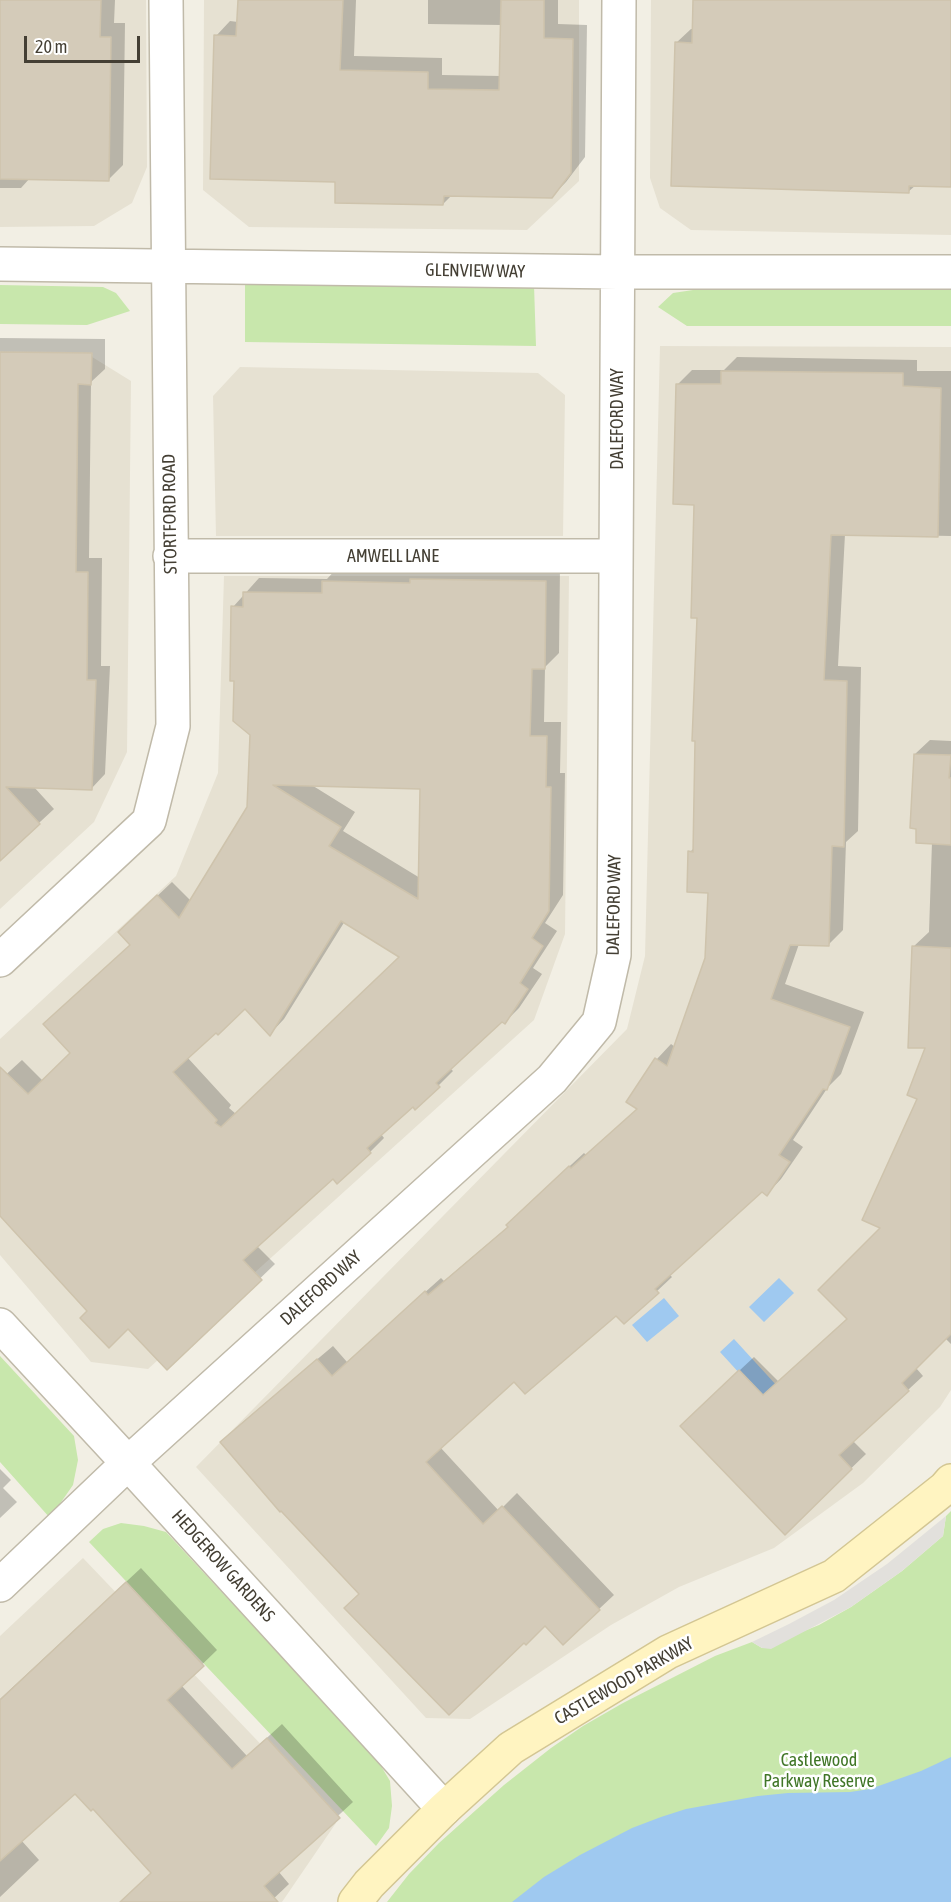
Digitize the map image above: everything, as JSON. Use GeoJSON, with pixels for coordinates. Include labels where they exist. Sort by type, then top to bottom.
{"type":"FeatureCollection","features":[{"type":"Feature","properties":{"kind":"street","name":"STORTFORD ROAD"},"geometry":{"type":"LineString","coordinates":[[0,960],[149,821],[173,726],[166,0]]}},
{"type":"Feature","properties":{"kind":"street","name":"DALEFORD WAY"},"geometry":{"type":"LineString","coordinates":[[0,1585],[128,1462],[552,1079],[599,1022],[614,955],[620,0]]}},
{"type":"Feature","properties":{"kind":"street","name":"GLENVIEW WAY"},"geometry":{"type":"LineString","coordinates":[[0,264],[618,272],[951,272]]}},
{"type":"Feature","properties":{"kind":"street","name":"AMWELL LANE"},"geometry":{"type":"LineString","coordinates":[[170,556],[616,556]]}},
{"type":"Feature","properties":{"kind":"street","name":"HEDGEROW GARDENS"},"geometry":{"type":"LineString","coordinates":[[0,1325],[444,1809]]}},
{"type":"Feature","properties":{"kind":"street","name":"CASTLEWOOD PARKWAY"},"geometry":{"type":"LineString","coordinates":[[355,1902],[369,1884],[444,1809],[511,1748],[668,1652],[834,1576],[951,1481]]}},
{"type":"Feature","properties":{"kind":"shaded area"},"geometry":{"type":"Polygon","coordinates":[[[0,0],[146,0],[147,167],[132,203],[94,226],[0,227],[0,0]]]}},
{"type":"Feature","properties":{"kind":"shaded area"},"geometry":{"type":"Polygon","coordinates":[[[204,0],[579,0],[579,181],[527,230],[249,227],[203,190],[204,0]]]}},
{"type":"Feature","properties":{"kind":"shaded area"},"geometry":{"type":"Polygon","coordinates":[[[651,0],[951,0],[951,235],[691,230],[660,208],[650,178],[651,0]]]}},
{"type":"Feature","properties":{"kind":"shaded area"},"geometry":{"type":"Polygon","coordinates":[[[660,346],[951,347],[951,1390],[940,1407],[863,1483],[774,1548],[679,1587],[611,1625],[470,1719],[426,1718],[196,1467],[627,1029],[645,956],[660,346]]]}},
{"type":"Feature","properties":{"kind":"shaded area"},"geometry":{"type":"Polygon","coordinates":[[[0,353],[89,355],[131,381],[127,752],[94,822],[0,909],[0,353]]]}},
{"type":"Feature","properties":{"kind":"shaded area"},"geometry":{"type":"Polygon","coordinates":[[[240,367],[538,373],[565,395],[563,536],[216,536],[213,396],[240,367]]]}},
{"type":"Feature","properties":{"kind":"shaded area"},"geometry":{"type":"Polygon","coordinates":[[[224,576],[569,576],[565,934],[534,1020],[148,1369],[91,1362],[0,1255],[0,1039],[176,876],[218,773],[224,576]]]}},
{"type":"Feature","properties":{"kind":"shaded area"},"geometry":{"type":"Polygon","coordinates":[[[946,1516],[943,1536],[902,1571],[851,1607],[771,1649],[762,1648],[752,1642],[834,1600],[887,1564],[946,1516]]]}},
{"type":"Feature","properties":{"kind":"shaded area"},"geometry":{"type":"Polygon","coordinates":[[[83,1558],[336,1823],[282,1902],[0,1902],[0,1636],[83,1558]]]}},
{"type":"Feature","properties":{"kind":"green space"},"geometry":{"type":"Polygon","coordinates":[[[245,282],[534,285],[536,346],[245,342],[245,282]]]}},
{"type":"Feature","properties":{"kind":"green space"},"geometry":{"type":"Polygon","coordinates":[[[0,285],[103,287],[116,293],[130,311],[87,325],[0,324],[0,285]]]}},
{"type":"Feature","properties":{"kind":"green space"},"geometry":{"type":"Polygon","coordinates":[[[951,289],[951,326],[687,326],[658,307],[673,293],[693,290],[951,289]]]}},
{"type":"Feature","properties":{"kind":"green space"},"geometry":{"type":"Polygon","coordinates":[[[0,1356],[74,1436],[78,1460],[73,1485],[50,1518],[0,1462],[0,1356]]]}},
{"type":"Feature","properties":{"kind":"green space","name":"Castlewood Parkway Reserve"},"geometry":{"type":"Polygon","coordinates":[[[951,1511],[951,1902],[387,1902],[409,1874],[439,1843],[504,1785],[551,1748],[623,1703],[715,1656],[752,1642],[762,1648],[819,1625],[851,1607],[902,1571],[943,1536],[946,1516],[951,1511]]]}},
{"type":"Feature","properties":{"kind":"green space"},"geometry":{"type":"Polygon","coordinates":[[[121,1523],[166,1532],[378,1761],[390,1781],[392,1806],[389,1828],[376,1846],[89,1542],[103,1529],[121,1523]]]}},
{"type":"Feature","properties":{"kind":"water"},"geometry":{"type":"Polygon","coordinates":[[[779,1278],[794,1293],[764,1322],[749,1307],[779,1278]]]}},
{"type":"Feature","properties":{"kind":"water"},"geometry":{"type":"Polygon","coordinates":[[[664,1298],[679,1316],[647,1342],[632,1325],[664,1298]]]}},
{"type":"Feature","properties":{"kind":"water"},"geometry":{"type":"Polygon","coordinates":[[[734,1339],[788,1398],[774,1411],[720,1352],[734,1339]]]}},
{"type":"Feature","properties":{"kind":"water"},"geometry":{"type":"Polygon","coordinates":[[[951,1757],[951,1902],[512,1902],[544,1877],[580,1855],[632,1828],[661,1817],[686,1809],[758,1796],[870,1789],[921,1771],[951,1757]]]}},
{"type":"Feature","properties":{"kind":"building"},"geometry":{"type":"Polygon","coordinates":[[[0,0],[101,0],[100,37],[111,37],[109,181],[0,179],[0,0]]]}},
{"type":"Feature","properties":{"kind":"building"},"geometry":{"type":"Polygon","coordinates":[[[238,0],[343,0],[340,70],[428,72],[428,89],[499,90],[501,0],[544,0],[544,38],[573,39],[571,173],[552,198],[444,196],[443,205],[335,203],[335,182],[210,179],[214,35],[236,36],[238,0]]]}},
{"type":"Feature","properties":{"kind":"building"},"geometry":{"type":"Polygon","coordinates":[[[693,0],[951,0],[951,187],[909,186],[909,193],[671,186],[675,42],[692,43],[693,0]]]}},
{"type":"Feature","properties":{"kind":"building"},"geometry":{"type":"Polygon","coordinates":[[[0,352],[92,353],[91,385],[78,384],[76,572],[88,572],[87,680],[96,680],[92,790],[6,787],[40,824],[0,861],[0,352]]]}},
{"type":"Feature","properties":{"kind":"building"},"geometry":{"type":"Polygon","coordinates":[[[721,371],[903,373],[903,386],[941,388],[938,537],[831,535],[824,680],[847,681],[844,847],[832,846],[829,946],[790,945],[771,999],[850,1027],[827,1090],[823,1089],[779,1155],[790,1162],[767,1196],[762,1192],[655,1289],[659,1293],[624,1324],[616,1316],[525,1394],[514,1382],[426,1462],[483,1524],[502,1506],[600,1610],[563,1645],[545,1626],[526,1645],[524,1643],[449,1715],[344,1608],[359,1594],[280,1512],[220,1442],[317,1359],[332,1376],[425,1291],[428,1295],[508,1227],[506,1225],[569,1166],[571,1168],[637,1109],[626,1102],[655,1058],[667,1066],[705,958],[708,893],[687,892],[688,851],[693,852],[695,741],[692,741],[697,618],[691,618],[694,505],[673,504],[676,384],[721,384],[721,371]]]}},
{"type":"Feature","properties":{"kind":"building"},"geometry":{"type":"Polygon","coordinates":[[[410,579],[546,581],[545,669],[532,669],[530,736],[547,736],[546,787],[551,787],[549,911],[532,938],[543,946],[520,983],[528,989],[505,1024],[502,1022],[436,1083],[440,1087],[415,1110],[413,1107],[367,1148],[371,1153],[337,1184],[333,1179],[243,1260],[262,1280],[167,1370],[128,1329],[109,1348],[80,1318],[87,1311],[0,1216],[0,1067],[28,1094],[70,1053],[43,1024],[130,945],[118,932],[157,895],[179,918],[247,807],[250,735],[233,721],[234,681],[230,681],[231,606],[243,607],[243,592],[322,593],[322,581],[410,583],[410,579]],[[273,785],[341,827],[329,846],[418,899],[420,789],[273,785]],[[341,921],[270,1036],[245,1009],[173,1072],[217,1120],[215,1123],[221,1127],[399,957],[341,921]]]}},
{"type":"Feature","properties":{"kind":"building"},"geometry":{"type":"Polygon","coordinates":[[[914,754],[951,755],[949,778],[951,778],[951,845],[916,843],[916,829],[910,828],[914,754]]]}},
{"type":"Feature","properties":{"kind":"building"},"geometry":{"type":"Polygon","coordinates":[[[912,946],[951,948],[951,1334],[902,1383],[909,1391],[839,1455],[852,1469],[785,1535],[680,1426],[739,1370],[763,1395],[847,1319],[818,1290],[880,1228],[862,1220],[917,1099],[907,1095],[925,1048],[908,1048],[912,946]]]}},
{"type":"Feature","properties":{"kind":"building"},"geometry":{"type":"Polygon","coordinates":[[[126,1582],[204,1666],[167,1700],[232,1769],[267,1738],[340,1818],[264,1886],[278,1902],[120,1902],[151,1873],[93,1809],[91,1811],[75,1794],[0,1861],[0,1700],[126,1582]]]}}]}
